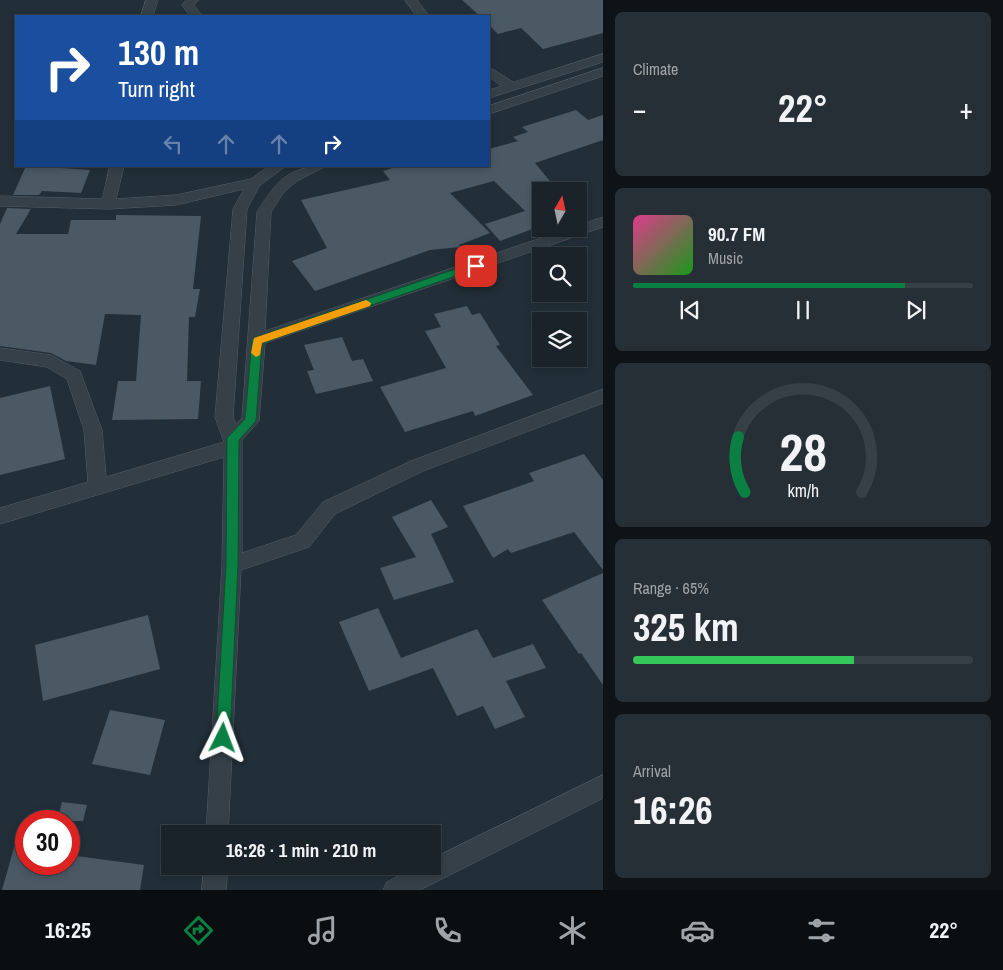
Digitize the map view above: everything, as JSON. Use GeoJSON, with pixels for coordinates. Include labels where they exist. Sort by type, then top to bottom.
{"type":"FeatureCollection","features":[{"type":"Feature","properties":{"kind":"street"},"geometry":{"type":"LineString","coordinates":[[147,15],[152,0]]}},
{"type":"Feature","properties":{"kind":"street"},"geometry":{"type":"LineString","coordinates":[[193,0],[188,5],[195,15]]}},
{"type":"Feature","properties":{"kind":"street"},"geometry":{"type":"LineString","coordinates":[[411,0],[422,15]]}},
{"type":"Feature","properties":{"kind":"street"},"geometry":{"type":"LineString","coordinates":[[490,94],[603,58]]}},
{"type":"Feature","properties":{"kind":"street"},"geometry":{"type":"LineString","coordinates":[[490,72],[511,87]]}},
{"type":"Feature","properties":{"kind":"street"},"geometry":{"type":"LineString","coordinates":[[490,110],[603,72]]}},
{"type":"Feature","properties":{"kind":"street"},"geometry":{"type":"LineString","coordinates":[[108,204],[117,167]]}},
{"type":"Feature","properties":{"kind":"street"},"geometry":{"type":"LineString","coordinates":[[0,201],[108,204],[176,200],[255,182],[278,167]]}},
{"type":"Feature","properties":{"kind":"street"},"geometry":{"type":"LineString","coordinates":[[0,516],[98,488],[233,443],[250,421],[257,340],[264,212],[279,188],[292,178],[317,167]]}},
{"type":"Feature","properties":{"kind":"street"},"geometry":{"type":"LineString","coordinates":[[218,825],[232,565],[233,443],[224,417],[240,209],[255,182]]}},
{"type":"Feature","properties":{"kind":"street"},"geometry":{"type":"LineString","coordinates":[[257,340],[603,222]]}},
{"type":"Feature","properties":{"kind":"street"},"geometry":{"type":"LineString","coordinates":[[0,354],[51,361],[74,375],[93,430],[98,488]]}},
{"type":"Feature","properties":{"kind":"street"},"geometry":{"type":"LineString","coordinates":[[232,565],[302,541],[329,508],[417,466],[603,396]]}},
{"type":"Feature","properties":{"kind":"street"},"geometry":{"type":"LineString","coordinates":[[395,890],[603,786]]}},
{"type":"Feature","properties":{"kind":"street"},"geometry":{"type":"LineString","coordinates":[[214,890],[215,875]]}},
{"type":"Feature","properties":{"kind":"building"},"geometry":{"type":"Polygon","coordinates":[[[462,0],[603,0],[603,33],[543,49],[521,28],[498,34],[490,26],[490,15],[479,15],[462,0]]]}},
{"type":"Feature","properties":{"kind":"building"},"geometry":{"type":"Polygon","coordinates":[[[576,110],[588,120],[603,115],[603,140],[535,163],[551,182],[532,182],[532,229],[500,241],[485,224],[525,211],[494,181],[450,193],[490,233],[459,245],[460,247],[430,250],[315,291],[292,261],[327,248],[301,200],[390,180],[383,171],[397,167],[490,167],[490,149],[518,141],[513,137],[528,132],[522,127],[576,110]]]}},
{"type":"Feature","properties":{"kind":"building"},"geometry":{"type":"Polygon","coordinates":[[[26,167],[90,170],[81,193],[42,191],[39,195],[13,195],[26,167]]]}},
{"type":"Feature","properties":{"kind":"building"},"geometry":{"type":"Polygon","coordinates":[[[7,208],[31,209],[16,234],[68,234],[71,220],[116,220],[116,215],[201,216],[193,289],[200,289],[195,317],[189,317],[187,381],[201,381],[198,419],[112,420],[118,381],[136,381],[141,315],[105,314],[96,365],[66,361],[51,353],[0,346],[0,224],[7,208]]]}},
{"type":"Feature","properties":{"kind":"building"},"geometry":{"type":"Polygon","coordinates":[[[467,306],[472,315],[480,313],[500,345],[496,346],[533,395],[475,416],[473,411],[405,432],[380,387],[446,368],[425,331],[441,327],[434,314],[467,306]]]}},
{"type":"Feature","properties":{"kind":"building"},"geometry":{"type":"Polygon","coordinates":[[[342,337],[352,361],[363,359],[373,381],[316,394],[307,371],[314,370],[304,345],[342,337]]]}},
{"type":"Feature","properties":{"kind":"building"},"geometry":{"type":"Polygon","coordinates":[[[50,386],[65,459],[0,475],[0,398],[50,386]]]}},
{"type":"Feature","properties":{"kind":"building"},"geometry":{"type":"Polygon","coordinates":[[[584,454],[603,480],[603,570],[574,532],[511,553],[508,549],[493,558],[463,506],[534,481],[529,473],[584,454]]]}},
{"type":"Feature","properties":{"kind":"building"},"geometry":{"type":"Polygon","coordinates":[[[431,500],[448,527],[431,534],[454,582],[394,600],[380,568],[416,557],[392,517],[431,500]]]}},
{"type":"Feature","properties":{"kind":"building"},"geometry":{"type":"Polygon","coordinates":[[[603,573],[603,685],[542,600],[603,573]]]}},
{"type":"Feature","properties":{"kind":"building"},"geometry":{"type":"Polygon","coordinates":[[[378,608],[401,658],[477,629],[493,658],[533,644],[546,668],[506,681],[525,717],[495,729],[483,706],[457,716],[433,668],[369,691],[339,622],[378,608]]]}},
{"type":"Feature","properties":{"kind":"building"},"geometry":{"type":"Polygon","coordinates":[[[148,615],[160,669],[43,701],[35,645],[148,615]]]}},
{"type":"Feature","properties":{"kind":"building"},"geometry":{"type":"Polygon","coordinates":[[[110,710],[165,720],[150,775],[92,764],[110,710]]]}},
{"type":"Feature","properties":{"kind":"building"},"geometry":{"type":"Polygon","coordinates":[[[62,802],[87,805],[83,821],[80,821],[80,810],[60,810],[62,802]]]}},
{"type":"Feature","properties":{"kind":"building"},"geometry":{"type":"Polygon","coordinates":[[[15,844],[15,875],[80,875],[80,856],[144,865],[140,890],[2,890],[15,844]]]}},
{"type":"Feature","properties":{"kind":"slow traffic"},"geometry":{"type":"LineString","coordinates":[[256,353],[257,340],[366,303]]}},
{"type":"Feature","properties":{"kind":"route"},"geometry":{"type":"LineString","coordinates":[[223,738],[232,565],[233,438],[250,421],[257,340],[476,266]]}}]}
